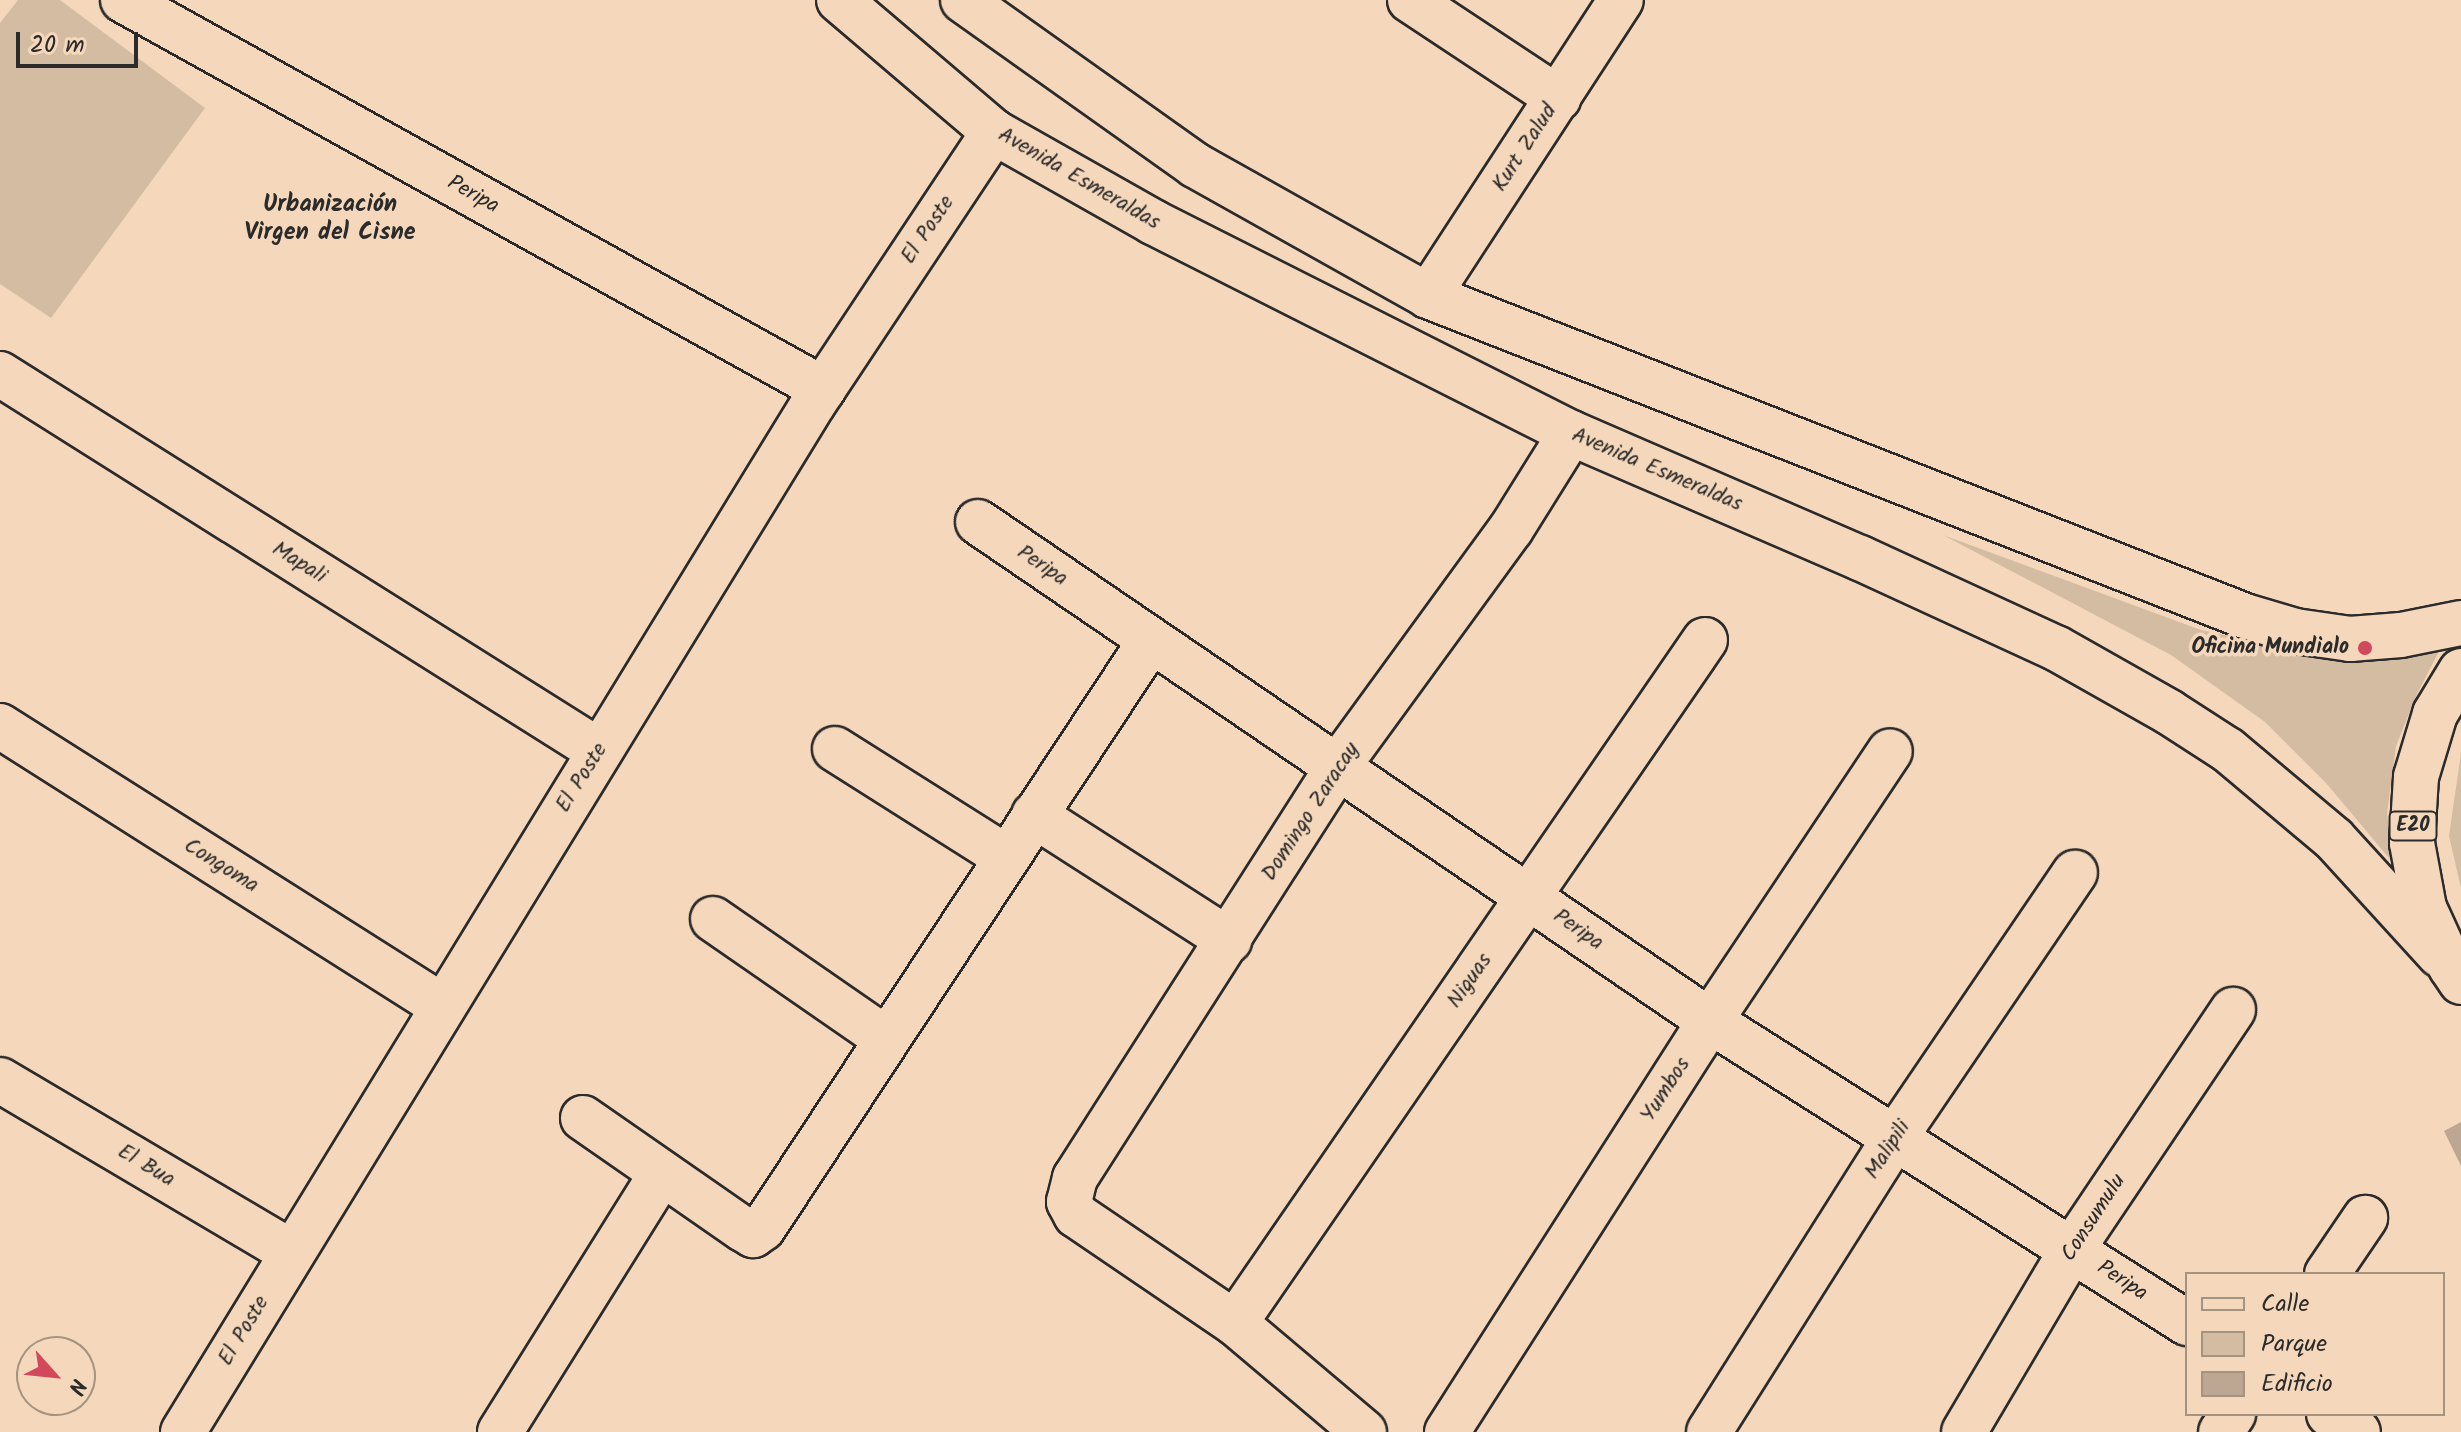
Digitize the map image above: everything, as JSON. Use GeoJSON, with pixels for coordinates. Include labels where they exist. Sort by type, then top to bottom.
{"type":"FeatureCollection","features":[{"type":"Feature","properties":{"kind":"main road","name":"Peripa"},"geometry":{"type":"LineString","coordinates":[[123,0],[823,389]]}},
{"type":"Feature","properties":{"kind":"main road","name":"Avenida Esmeraldas"},"geometry":{"type":"LineString","coordinates":[[839,0],[994,132],[1153,222],[1571,433],[1860,558],[2042,642],[2169,712],[2228,750],[2334,839],[2456,974]]}},
{"type":"Feature","properties":{"kind":"main road"},"geometry":{"type":"LineString","coordinates":[[963,0],[1195,165],[1428,296],[2245,616],[2295,631],[2350,639],[2401,635],[2461,623]]}},
{"type":"Feature","properties":{"kind":"main road"},"geometry":{"type":"LineString","coordinates":[[1410,0],[1558,98]]}},
{"type":"Feature","properties":{"kind":"main road","name":"Kurt Zalud"},"geometry":{"type":"LineString","coordinates":[[1428,296],[1621,0]]}},
{"type":"Feature","properties":{"kind":"main road","name":"El Poste"},"geometry":{"type":"LineString","coordinates":[[183,1432],[823,389],[994,132]]}},
{"type":"Feature","properties":{"kind":"main road","name":"Mapali"},"geometry":{"type":"LineString","coordinates":[[0,374],[599,751]]}},
{"type":"Feature","properties":{"kind":"main road","name":"Domingo Zaracay"},"geometry":{"type":"LineString","coordinates":[[1235,1323],[1076,1215],[1069,1202],[1075,1178],[1338,766],[1511,529],[1571,433]]}},
{"type":"Feature","properties":{"kind":"main road","name":"Peripa"},"geometry":{"type":"LineString","coordinates":[[978,522],[1710,1021],[2185,1322]]}},
{"type":"Feature","properties":{"kind":"main road"},"geometry":{"type":"LineString","coordinates":[[583,1118],[753,1235],[763,1228],[885,1038],[1151,640]]}},
{"type":"Feature","properties":{"kind":"main road","name":"Niguas"},"geometry":{"type":"LineString","coordinates":[[1235,1323],[1705,640]]}},
{"type":"Feature","properties":{"kind":"main road","name":"E20"},"geometry":{"type":"LineString","coordinates":[[2456,974],[2424,908],[2412,843],[2416,777],[2435,714],[2461,671]]}},
{"type":"Feature","properties":{"kind":"main road","name":"Congoma"},"geometry":{"type":"LineString","coordinates":[[0,726],[442,1006]]}},
{"type":"Feature","properties":{"kind":"main road"},"geometry":{"type":"LineString","coordinates":[[835,749],[1006,857]]}},
{"type":"Feature","properties":{"kind":"main road","name":"Yumbos"},"geometry":{"type":"LineString","coordinates":[[1447,1432],[1710,1021],[1890,751]]}},
{"type":"Feature","properties":{"kind":"main road"},"geometry":{"type":"LineString","coordinates":[[1034,815],[1229,940]]}},
{"type":"Feature","properties":{"kind":"main road","name":"Malipili"},"geometry":{"type":"LineString","coordinates":[[1709,1432],[1894,1139],[2075,873]]}},
{"type":"Feature","properties":{"kind":"main road"},"geometry":{"type":"LineString","coordinates":[[713,919],[885,1038]]}},
{"type":"Feature","properties":{"kind":"main road","name":"Consumulu"},"geometry":{"type":"LineString","coordinates":[[1964,1432],[2073,1248],[2233,1010]]}},
{"type":"Feature","properties":{"kind":"main road","name":"El Bua"},"geometry":{"type":"LineString","coordinates":[[0,1080],[291,1252]]}},
{"type":"Feature","properties":{"kind":"main road"},"geometry":{"type":"LineString","coordinates":[[500,1432],[662,1173]]}},
{"type":"Feature","properties":{"kind":"main road"},"geometry":{"type":"LineString","coordinates":[[2328,1272],[2365,1218]]}},
{"type":"Feature","properties":{"kind":"main road"},"geometry":{"type":"LineString","coordinates":[[1235,1323],[1364,1432]]}},
{"type":"Feature","properties":{"kind":"main road"},"geometry":{"type":"LineString","coordinates":[[2332,1416],[2358,1432]]}},
{"type":"Feature","properties":{"kind":"green space"},"geometry":{"type":"Polygon","coordinates":[[[18,0],[60,0],[205,108],[51,318],[0,284],[0,23],[18,0]]]}},
{"type":"Feature","properties":{"kind":"green space"},"geometry":{"type":"Polygon","coordinates":[[[1943,535],[2201,630],[2263,643],[2450,630],[2417,694],[2396,746],[2387,814],[2394,864],[2326,783],[2265,722],[2171,655],[1943,535]]]}},
{"type":"Feature","properties":{"kind":"green space"},"geometry":{"type":"Polygon","coordinates":[[[2461,753],[2461,888],[2449,836],[2461,753]]]}},
{"type":"Feature","properties":{"kind":"building"},"geometry":{"type":"Polygon","coordinates":[[[2461,1122],[2461,1166],[2444,1131],[2461,1122]]]}},
{"type":"Feature","properties":{"kind":"place","name":"Oficina Mundialo"},"geometry":{"type":"Point","coordinates":[2365,648]}},
{"type":"Feature","properties":{"kind":"district","name":"Urbanización Virgen del Cisne"},"geometry":{"type":"Point","coordinates":[330,219]}}]}
